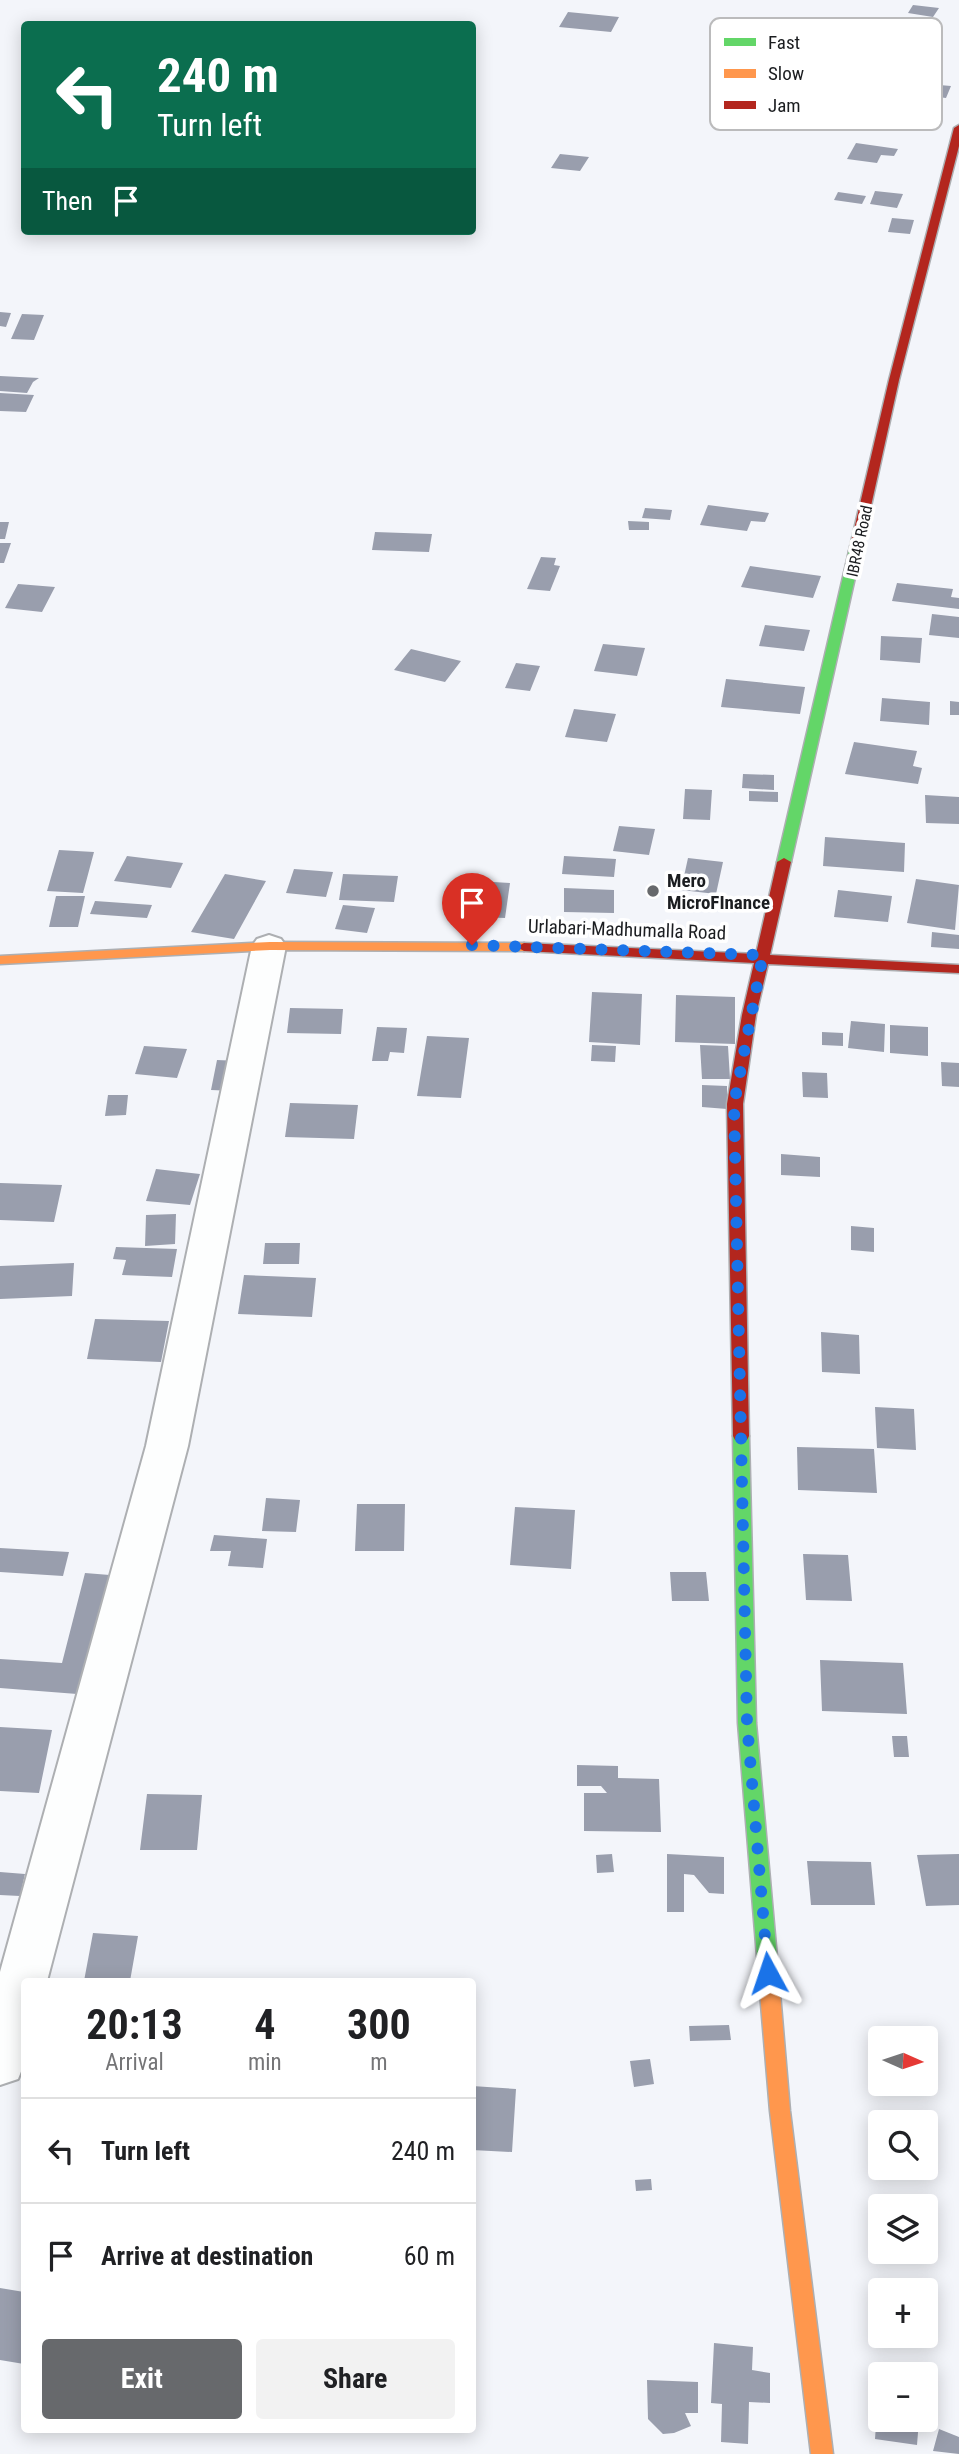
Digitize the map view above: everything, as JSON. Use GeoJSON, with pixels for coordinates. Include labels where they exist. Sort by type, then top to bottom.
{"type":"FeatureCollection","features":[{"type":"Feature","properties":{"kind":"street","name":"IBR48 Road"},"geometry":{"type":"LineString","coordinates":[[822,2454],[780,2111],[747,1723],[734,1104],[763,955],[894,380],[959,128]]}},
{"type":"Feature","properties":{"kind":"street","name":"Urlabari-Madhumalla Road"},"geometry":{"type":"LineString","coordinates":[[0,960],[268,946],[472,945],[763,955],[959,969]]}},
{"type":"Feature","properties":{"kind":"street"},"geometry":{"type":"LineString","coordinates":[[23,1978],[167,1446],[268,946]]}},
{"type":"Feature","properties":{"kind":"street"},"geometry":{"type":"LineString","coordinates":[[0,2063],[21,1985]]}},
{"type":"Feature","properties":{"kind":"building"},"geometry":{"type":"Polygon","coordinates":[[[913,5],[939,8],[933,17],[908,13],[913,5]]]}},
{"type":"Feature","properties":{"kind":"building"},"geometry":{"type":"Polygon","coordinates":[[[568,12],[619,17],[611,32],[559,27],[568,12]]]}},
{"type":"Feature","properties":{"kind":"building"},"geometry":{"type":"Polygon","coordinates":[[[942,85],[951,86],[946,98],[942,98],[942,85]]]}},
{"type":"Feature","properties":{"kind":"building"},"geometry":{"type":"Polygon","coordinates":[[[856,143],[898,149],[894,156],[881,155],[877,163],[847,159],[856,143]]]}},
{"type":"Feature","properties":{"kind":"building"},"geometry":{"type":"Polygon","coordinates":[[[560,154],[589,157],[580,171],[551,168],[560,154]]]}},
{"type":"Feature","properties":{"kind":"building"},"geometry":{"type":"Polygon","coordinates":[[[875,191],[903,194],[897,208],[870,204],[875,191]]]}},
{"type":"Feature","properties":{"kind":"building"},"geometry":{"type":"Polygon","coordinates":[[[838,192],[866,196],[862,204],[834,200],[838,192]]]}},
{"type":"Feature","properties":{"kind":"building"},"geometry":{"type":"Polygon","coordinates":[[[892,218],[914,220],[910,234],[888,232],[892,218]]]}},
{"type":"Feature","properties":{"kind":"building"},"geometry":{"type":"Polygon","coordinates":[[[0,312],[11,313],[6,327],[0,326],[0,312]]]}},
{"type":"Feature","properties":{"kind":"building"},"geometry":{"type":"Polygon","coordinates":[[[22,314],[44,315],[34,340],[11,339],[22,314]]]}},
{"type":"Feature","properties":{"kind":"building"},"geometry":{"type":"Polygon","coordinates":[[[0,376],[39,378],[33,382],[27,393],[0,391],[0,376]]]}},
{"type":"Feature","properties":{"kind":"building"},"geometry":{"type":"Polygon","coordinates":[[[0,393],[34,395],[26,412],[0,411],[0,393]]]}},
{"type":"Feature","properties":{"kind":"building"},"geometry":{"type":"Polygon","coordinates":[[[708,505],[769,513],[765,522],[751,521],[747,531],[700,525],[708,505]]]}},
{"type":"Feature","properties":{"kind":"building"},"geometry":{"type":"Polygon","coordinates":[[[645,508],[672,510],[670,520],[642,518],[645,508]]]}},
{"type":"Feature","properties":{"kind":"building"},"geometry":{"type":"Polygon","coordinates":[[[628,521],[649,522],[649,530],[629,530],[628,521]]]}},
{"type":"Feature","properties":{"kind":"building"},"geometry":{"type":"Polygon","coordinates":[[[0,522],[9,522],[5,539],[0,539],[0,522]]]}},
{"type":"Feature","properties":{"kind":"building"},"geometry":{"type":"Polygon","coordinates":[[[375,532],[432,534],[429,552],[372,550],[375,532]]]}},
{"type":"Feature","properties":{"kind":"building"},"geometry":{"type":"Polygon","coordinates":[[[0,543],[11,543],[4,563],[0,563],[0,543]]]}},
{"type":"Feature","properties":{"kind":"building"},"geometry":{"type":"Polygon","coordinates":[[[541,557],[556,558],[554,565],[560,566],[550,591],[527,589],[541,557]]]}},
{"type":"Feature","properties":{"kind":"building"},"geometry":{"type":"Polygon","coordinates":[[[750,566],[821,576],[813,598],[741,587],[750,566]]]}},
{"type":"Feature","properties":{"kind":"building"},"geometry":{"type":"Polygon","coordinates":[[[897,583],[953,589],[951,597],[959,598],[959,609],[892,601],[897,583]]]}},
{"type":"Feature","properties":{"kind":"building"},"geometry":{"type":"Polygon","coordinates":[[[18,584],[55,587],[42,612],[5,608],[18,584]]]}},
{"type":"Feature","properties":{"kind":"building"},"geometry":{"type":"Polygon","coordinates":[[[932,614],[959,617],[959,638],[929,635],[932,614]]]}},
{"type":"Feature","properties":{"kind":"building"},"geometry":{"type":"Polygon","coordinates":[[[765,625],[810,630],[804,651],[759,646],[765,625]]]}},
{"type":"Feature","properties":{"kind":"building"},"geometry":{"type":"Polygon","coordinates":[[[881,636],[922,638],[920,663],[880,660],[881,636]]]}},
{"type":"Feature","properties":{"kind":"building"},"geometry":{"type":"Polygon","coordinates":[[[603,644],[645,648],[637,676],[594,671],[603,644]]]}},
{"type":"Feature","properties":{"kind":"building"},"geometry":{"type":"Polygon","coordinates":[[[411,649],[461,661],[445,682],[394,670],[411,649]]]}},
{"type":"Feature","properties":{"kind":"building"},"geometry":{"type":"Polygon","coordinates":[[[516,663],[540,666],[530,691],[505,688],[516,663]]]}},
{"type":"Feature","properties":{"kind":"building"},"geometry":{"type":"Polygon","coordinates":[[[726,679],[805,687],[800,714],[721,707],[726,679]]]}},
{"type":"Feature","properties":{"kind":"building"},"geometry":{"type":"Polygon","coordinates":[[[882,698],[930,702],[929,725],[880,721],[882,698]]]}},
{"type":"Feature","properties":{"kind":"building"},"geometry":{"type":"Polygon","coordinates":[[[950,701],[959,702],[959,715],[950,715],[950,701]]]}},
{"type":"Feature","properties":{"kind":"building"},"geometry":{"type":"Polygon","coordinates":[[[574,709],[616,714],[607,742],[565,737],[574,709]]]}},
{"type":"Feature","properties":{"kind":"building"},"geometry":{"type":"Polygon","coordinates":[[[854,742],[917,751],[913,766],[922,768],[918,784],[845,774],[854,742]]]}},
{"type":"Feature","properties":{"kind":"building"},"geometry":{"type":"Polygon","coordinates":[[[743,774],[774,775],[774,790],[742,788],[743,774]]]}},
{"type":"Feature","properties":{"kind":"building"},"geometry":{"type":"Polygon","coordinates":[[[685,789],[712,790],[710,820],[683,819],[685,789]]]}},
{"type":"Feature","properties":{"kind":"building"},"geometry":{"type":"Polygon","coordinates":[[[749,791],[778,792],[778,802],[749,801],[749,791]]]}},
{"type":"Feature","properties":{"kind":"building"},"geometry":{"type":"Polygon","coordinates":[[[925,795],[959,797],[959,824],[926,823],[925,795]]]}},
{"type":"Feature","properties":{"kind":"building"},"geometry":{"type":"Polygon","coordinates":[[[619,826],[655,829],[649,855],[613,851],[619,826]]]}},
{"type":"Feature","properties":{"kind":"building"},"geometry":{"type":"Polygon","coordinates":[[[825,837],[905,843],[904,872],[823,866],[825,837]]]}},
{"type":"Feature","properties":{"kind":"building"},"geometry":{"type":"Polygon","coordinates":[[[59,850],[94,852],[83,893],[47,891],[59,850]]]}},
{"type":"Feature","properties":{"kind":"building"},"geometry":{"type":"Polygon","coordinates":[[[127,856],[183,863],[171,888],[114,881],[127,856]]]}},
{"type":"Feature","properties":{"kind":"building"},"geometry":{"type":"Polygon","coordinates":[[[564,856],[616,859],[614,877],[562,874],[564,856]]]}},
{"type":"Feature","properties":{"kind":"building"},"geometry":{"type":"Polygon","coordinates":[[[688,858],[723,862],[716,894],[681,890],[688,858]]]}},
{"type":"Feature","properties":{"kind":"building"},"geometry":{"type":"Polygon","coordinates":[[[294,869],[333,872],[326,897],[286,893],[294,869]]]}},
{"type":"Feature","properties":{"kind":"building"},"geometry":{"type":"Polygon","coordinates":[[[225,874],[266,881],[234,939],[191,932],[225,874]]]}},
{"type":"Feature","properties":{"kind":"building"},"geometry":{"type":"Polygon","coordinates":[[[343,874],[398,876],[394,902],[339,900],[343,874]]]}},
{"type":"Feature","properties":{"kind":"building"},"geometry":{"type":"Polygon","coordinates":[[[916,879],[959,885],[955,930],[907,923],[916,879]]]}},
{"type":"Feature","properties":{"kind":"building"},"geometry":{"type":"Polygon","coordinates":[[[459,880],[510,883],[505,918],[453,916],[459,880]]]}},
{"type":"Feature","properties":{"kind":"building"},"geometry":{"type":"Polygon","coordinates":[[[564,888],[614,890],[614,913],[564,912],[564,888]]]}},
{"type":"Feature","properties":{"kind":"building"},"geometry":{"type":"Polygon","coordinates":[[[838,890],[892,896],[888,922],[834,917],[838,890]]]}},
{"type":"Feature","properties":{"kind":"building"},"geometry":{"type":"Polygon","coordinates":[[[56,896],[85,896],[78,927],[49,927],[56,896]]]}},
{"type":"Feature","properties":{"kind":"building"},"geometry":{"type":"Polygon","coordinates":[[[95,901],[152,905],[147,918],[90,914],[95,901]]]}},
{"type":"Feature","properties":{"kind":"building"},"geometry":{"type":"Polygon","coordinates":[[[343,905],[375,908],[367,933],[335,929],[343,905]]]}},
{"type":"Feature","properties":{"kind":"building"},"geometry":{"type":"Polygon","coordinates":[[[932,932],[959,935],[959,949],[931,947],[932,932]]]}},
{"type":"Feature","properties":{"kind":"building"},"geometry":{"type":"Polygon","coordinates":[[[592,992],[642,994],[640,1045],[589,1042],[592,992]]]}},
{"type":"Feature","properties":{"kind":"building"},"geometry":{"type":"Polygon","coordinates":[[[676,995],[735,997],[735,1044],[675,1042],[676,995]]]}},
{"type":"Feature","properties":{"kind":"building"},"geometry":{"type":"Polygon","coordinates":[[[290,1008],[343,1009],[341,1034],[287,1033],[290,1008]]]}},
{"type":"Feature","properties":{"kind":"building"},"geometry":{"type":"Polygon","coordinates":[[[851,1021],[885,1024],[884,1052],[848,1048],[851,1021]]]}},
{"type":"Feature","properties":{"kind":"building"},"geometry":{"type":"Polygon","coordinates":[[[890,1025],[928,1027],[928,1056],[890,1053],[890,1025]]]}},
{"type":"Feature","properties":{"kind":"building"},"geometry":{"type":"Polygon","coordinates":[[[377,1027],[407,1028],[404,1053],[390,1052],[388,1061],[372,1061],[377,1027]]]}},
{"type":"Feature","properties":{"kind":"building"},"geometry":{"type":"Polygon","coordinates":[[[822,1032],[843,1033],[843,1046],[822,1045],[822,1032]]]}},
{"type":"Feature","properties":{"kind":"building"},"geometry":{"type":"Polygon","coordinates":[[[427,1036],[469,1038],[461,1098],[417,1096],[427,1036]]]}},
{"type":"Feature","properties":{"kind":"building"},"geometry":{"type":"Polygon","coordinates":[[[592,1045],[616,1046],[615,1062],[591,1061],[592,1045]]]}},
{"type":"Feature","properties":{"kind":"building"},"geometry":{"type":"Polygon","coordinates":[[[700,1045],[728,1046],[730,1079],[702,1079],[700,1045]]]}},
{"type":"Feature","properties":{"kind":"building"},"geometry":{"type":"Polygon","coordinates":[[[144,1046],[187,1049],[177,1078],[135,1074],[144,1046]]]}},
{"type":"Feature","properties":{"kind":"building"},"geometry":{"type":"Polygon","coordinates":[[[217,1060],[240,1061],[235,1091],[211,1090],[217,1060]]]}},
{"type":"Feature","properties":{"kind":"building"},"geometry":{"type":"Polygon","coordinates":[[[941,1062],[959,1063],[959,1087],[942,1086],[941,1062]]]}},
{"type":"Feature","properties":{"kind":"building"},"geometry":{"type":"Polygon","coordinates":[[[802,1072],[827,1073],[828,1098],[803,1097],[802,1072]]]}},
{"type":"Feature","properties":{"kind":"building"},"geometry":{"type":"Polygon","coordinates":[[[702,1085],[727,1086],[727,1109],[702,1107],[702,1085]]]}},
{"type":"Feature","properties":{"kind":"building"},"geometry":{"type":"Polygon","coordinates":[[[108,1095],[128,1095],[126,1115],[105,1116],[108,1095]]]}},
{"type":"Feature","properties":{"kind":"building"},"geometry":{"type":"Polygon","coordinates":[[[290,1103],[358,1105],[354,1139],[285,1137],[290,1103]]]}},
{"type":"Feature","properties":{"kind":"building"},"geometry":{"type":"Polygon","coordinates":[[[781,1154],[820,1157],[820,1177],[781,1175],[781,1154]]]}},
{"type":"Feature","properties":{"kind":"building"},"geometry":{"type":"Polygon","coordinates":[[[156,1169],[200,1174],[190,1205],[146,1201],[156,1169]]]}},
{"type":"Feature","properties":{"kind":"building"},"geometry":{"type":"Polygon","coordinates":[[[0,1183],[62,1185],[54,1222],[0,1220],[0,1183]]]}},
{"type":"Feature","properties":{"kind":"building"},"geometry":{"type":"Polygon","coordinates":[[[176,1214],[175,1244],[145,1246],[146,1215],[176,1214]]]}},
{"type":"Feature","properties":{"kind":"building"},"geometry":{"type":"Polygon","coordinates":[[[851,1226],[874,1228],[874,1252],[851,1250],[851,1226]]]}},
{"type":"Feature","properties":{"kind":"building"},"geometry":{"type":"Polygon","coordinates":[[[265,1243],[300,1243],[299,1264],[263,1264],[265,1243]]]}},
{"type":"Feature","properties":{"kind":"building"},"geometry":{"type":"Polygon","coordinates":[[[116,1247],[177,1249],[172,1277],[122,1275],[126,1260],[113,1259],[116,1247]]]}},
{"type":"Feature","properties":{"kind":"building"},"geometry":{"type":"Polygon","coordinates":[[[74,1263],[72,1296],[0,1299],[0,1266],[74,1263]]]}},
{"type":"Feature","properties":{"kind":"building"},"geometry":{"type":"Polygon","coordinates":[[[244,1275],[316,1278],[312,1317],[238,1314],[244,1275]]]}},
{"type":"Feature","properties":{"kind":"building"},"geometry":{"type":"Polygon","coordinates":[[[95,1319],[169,1321],[161,1362],[87,1359],[95,1319]]]}},
{"type":"Feature","properties":{"kind":"building"},"geometry":{"type":"Polygon","coordinates":[[[821,1332],[859,1335],[860,1374],[822,1372],[821,1332]]]}},
{"type":"Feature","properties":{"kind":"building"},"geometry":{"type":"Polygon","coordinates":[[[875,1407],[914,1409],[916,1450],[877,1448],[875,1407]]]}},
{"type":"Feature","properties":{"kind":"building"},"geometry":{"type":"Polygon","coordinates":[[[797,1447],[874,1449],[877,1493],[798,1490],[797,1447]]]}},
{"type":"Feature","properties":{"kind":"building"},"geometry":{"type":"Polygon","coordinates":[[[266,1498],[300,1500],[296,1532],[262,1531],[266,1498]]]}},
{"type":"Feature","properties":{"kind":"building"},"geometry":{"type":"Polygon","coordinates":[[[357,1504],[405,1504],[404,1551],[355,1551],[357,1504]]]}},
{"type":"Feature","properties":{"kind":"building"},"geometry":{"type":"Polygon","coordinates":[[[515,1507],[575,1510],[571,1569],[510,1565],[515,1507]]]}},
{"type":"Feature","properties":{"kind":"building"},"geometry":{"type":"Polygon","coordinates":[[[214,1535],[267,1539],[263,1568],[228,1566],[231,1551],[210,1551],[214,1535]]]}},
{"type":"Feature","properties":{"kind":"building"},"geometry":{"type":"Polygon","coordinates":[[[0,1548],[69,1552],[63,1576],[0,1572],[0,1548]]]}},
{"type":"Feature","properties":{"kind":"building"},"geometry":{"type":"Polygon","coordinates":[[[803,1554],[848,1555],[852,1601],[806,1600],[803,1554]]]}},
{"type":"Feature","properties":{"kind":"building"},"geometry":{"type":"Polygon","coordinates":[[[670,1572],[706,1572],[709,1601],[672,1601],[670,1572]]]}},
{"type":"Feature","properties":{"kind":"building"},"geometry":{"type":"Polygon","coordinates":[[[85,1573],[122,1576],[90,1695],[0,1688],[0,1659],[62,1663],[85,1573]]]}},
{"type":"Feature","properties":{"kind":"building"},"geometry":{"type":"Polygon","coordinates":[[[820,1660],[903,1663],[907,1714],[822,1711],[820,1660]]]}},
{"type":"Feature","properties":{"kind":"building"},"geometry":{"type":"Polygon","coordinates":[[[0,1727],[52,1730],[39,1793],[0,1791],[0,1727]]]}},
{"type":"Feature","properties":{"kind":"building"},"geometry":{"type":"Polygon","coordinates":[[[892,1736],[907,1736],[909,1757],[894,1757],[892,1736]]]}},
{"type":"Feature","properties":{"kind":"building"},"geometry":{"type":"Polygon","coordinates":[[[577,1765],[618,1766],[618,1778],[659,1779],[661,1832],[584,1831],[584,1793],[607,1793],[601,1786],[577,1786],[577,1765]]]}},
{"type":"Feature","properties":{"kind":"building"},"geometry":{"type":"Polygon","coordinates":[[[147,1794],[202,1795],[197,1850],[140,1850],[147,1794]]]}},
{"type":"Feature","properties":{"kind":"building"},"geometry":{"type":"Polygon","coordinates":[[[612,1854],[614,1872],[597,1873],[596,1855],[612,1854]]]}},
{"type":"Feature","properties":{"kind":"building"},"geometry":{"type":"Polygon","coordinates":[[[667,1854],[724,1857],[724,1894],[709,1893],[694,1875],[684,1874],[684,1912],[667,1912],[667,1854]]]}},
{"type":"Feature","properties":{"kind":"building"},"geometry":{"type":"Polygon","coordinates":[[[959,1854],[959,1905],[926,1906],[917,1855],[959,1854]]]}},
{"type":"Feature","properties":{"kind":"building"},"geometry":{"type":"Polygon","coordinates":[[[807,1861],[871,1862],[875,1905],[811,1905],[807,1861]]]}},
{"type":"Feature","properties":{"kind":"building"},"geometry":{"type":"Polygon","coordinates":[[[0,1872],[25,1874],[20,1896],[0,1895],[0,1872]]]}},
{"type":"Feature","properties":{"kind":"building"},"geometry":{"type":"Polygon","coordinates":[[[93,1933],[138,1936],[131,1978],[85,1978],[93,1933]]]}},
{"type":"Feature","properties":{"kind":"building"},"geometry":{"type":"Polygon","coordinates":[[[729,2025],[731,2040],[690,2041],[689,2026],[729,2025]]]}},
{"type":"Feature","properties":{"kind":"building"},"geometry":{"type":"Polygon","coordinates":[[[650,2059],[654,2084],[634,2087],[630,2061],[650,2059]]]}},
{"type":"Feature","properties":{"kind":"building"},"geometry":{"type":"Polygon","coordinates":[[[476,2086],[516,2089],[512,2152],[476,2150],[476,2086]]]}},
{"type":"Feature","properties":{"kind":"building"},"geometry":{"type":"Polygon","coordinates":[[[651,2179],[652,2190],[636,2191],[635,2180],[651,2179]]]}},
{"type":"Feature","properties":{"kind":"building"},"geometry":{"type":"Polygon","coordinates":[[[0,2288],[21,2292],[21,2364],[0,2360],[0,2288]]]}},
{"type":"Feature","properties":{"kind":"building"},"geometry":{"type":"Polygon","coordinates":[[[714,2343],[753,2347],[752,2370],[770,2373],[770,2403],[749,2402],[748,2444],[721,2442],[722,2404],[711,2403],[714,2343]]]}},
{"type":"Feature","properties":{"kind":"building"},"geometry":{"type":"Polygon","coordinates":[[[647,2380],[698,2382],[698,2413],[685,2413],[691,2426],[663,2434],[648,2419],[647,2380]]]}},
{"type":"Feature","properties":{"kind":"building"},"geometry":{"type":"Polygon","coordinates":[[[939,2429],[959,2437],[959,2454],[933,2451],[939,2429]]]}},
{"type":"Feature","properties":{"kind":"building"},"geometry":{"type":"Polygon","coordinates":[[[875,2432],[918,2432],[917,2445],[875,2439],[875,2432]]]}},
{"type":"Feature","properties":{"kind":"traffic: fast"},"geometry":{"type":"LineString","coordinates":[[784,862],[855,551]]}},
{"type":"Feature","properties":{"kind":"traffic: fast"},"geometry":{"type":"LineString","coordinates":[[741,1436],[747,1723],[768,1969]]}},
{"type":"Feature","properties":{"kind":"traffic: slow"},"geometry":{"type":"LineString","coordinates":[[0,960],[270,946],[524,947]]}},
{"type":"Feature","properties":{"kind":"traffic: slow"},"geometry":{"type":"LineString","coordinates":[[768,1969],[780,2111],[822,2454]]}},
{"type":"Feature","properties":{"kind":"traffic: jam"},"geometry":{"type":"LineString","coordinates":[[855,551],[894,380],[959,128]]}},
{"type":"Feature","properties":{"kind":"traffic: jam"},"geometry":{"type":"LineString","coordinates":[[741,1436],[735,1104],[749,1015],[784,862]]}},
{"type":"Feature","properties":{"kind":"traffic: jam"},"geometry":{"type":"LineString","coordinates":[[524,947],[959,969]]}},
{"type":"Feature","properties":{"kind":"place","name":"Mero MicroFInance"},"geometry":{"type":"Point","coordinates":[653,891]}},
{"type":"Feature","properties":{"kind":"route"},"geometry":{"type":"LineString","coordinates":[[472,945],[763,955],[749,1015],[734,1104],[747,1723],[768,1973]]}}]}
